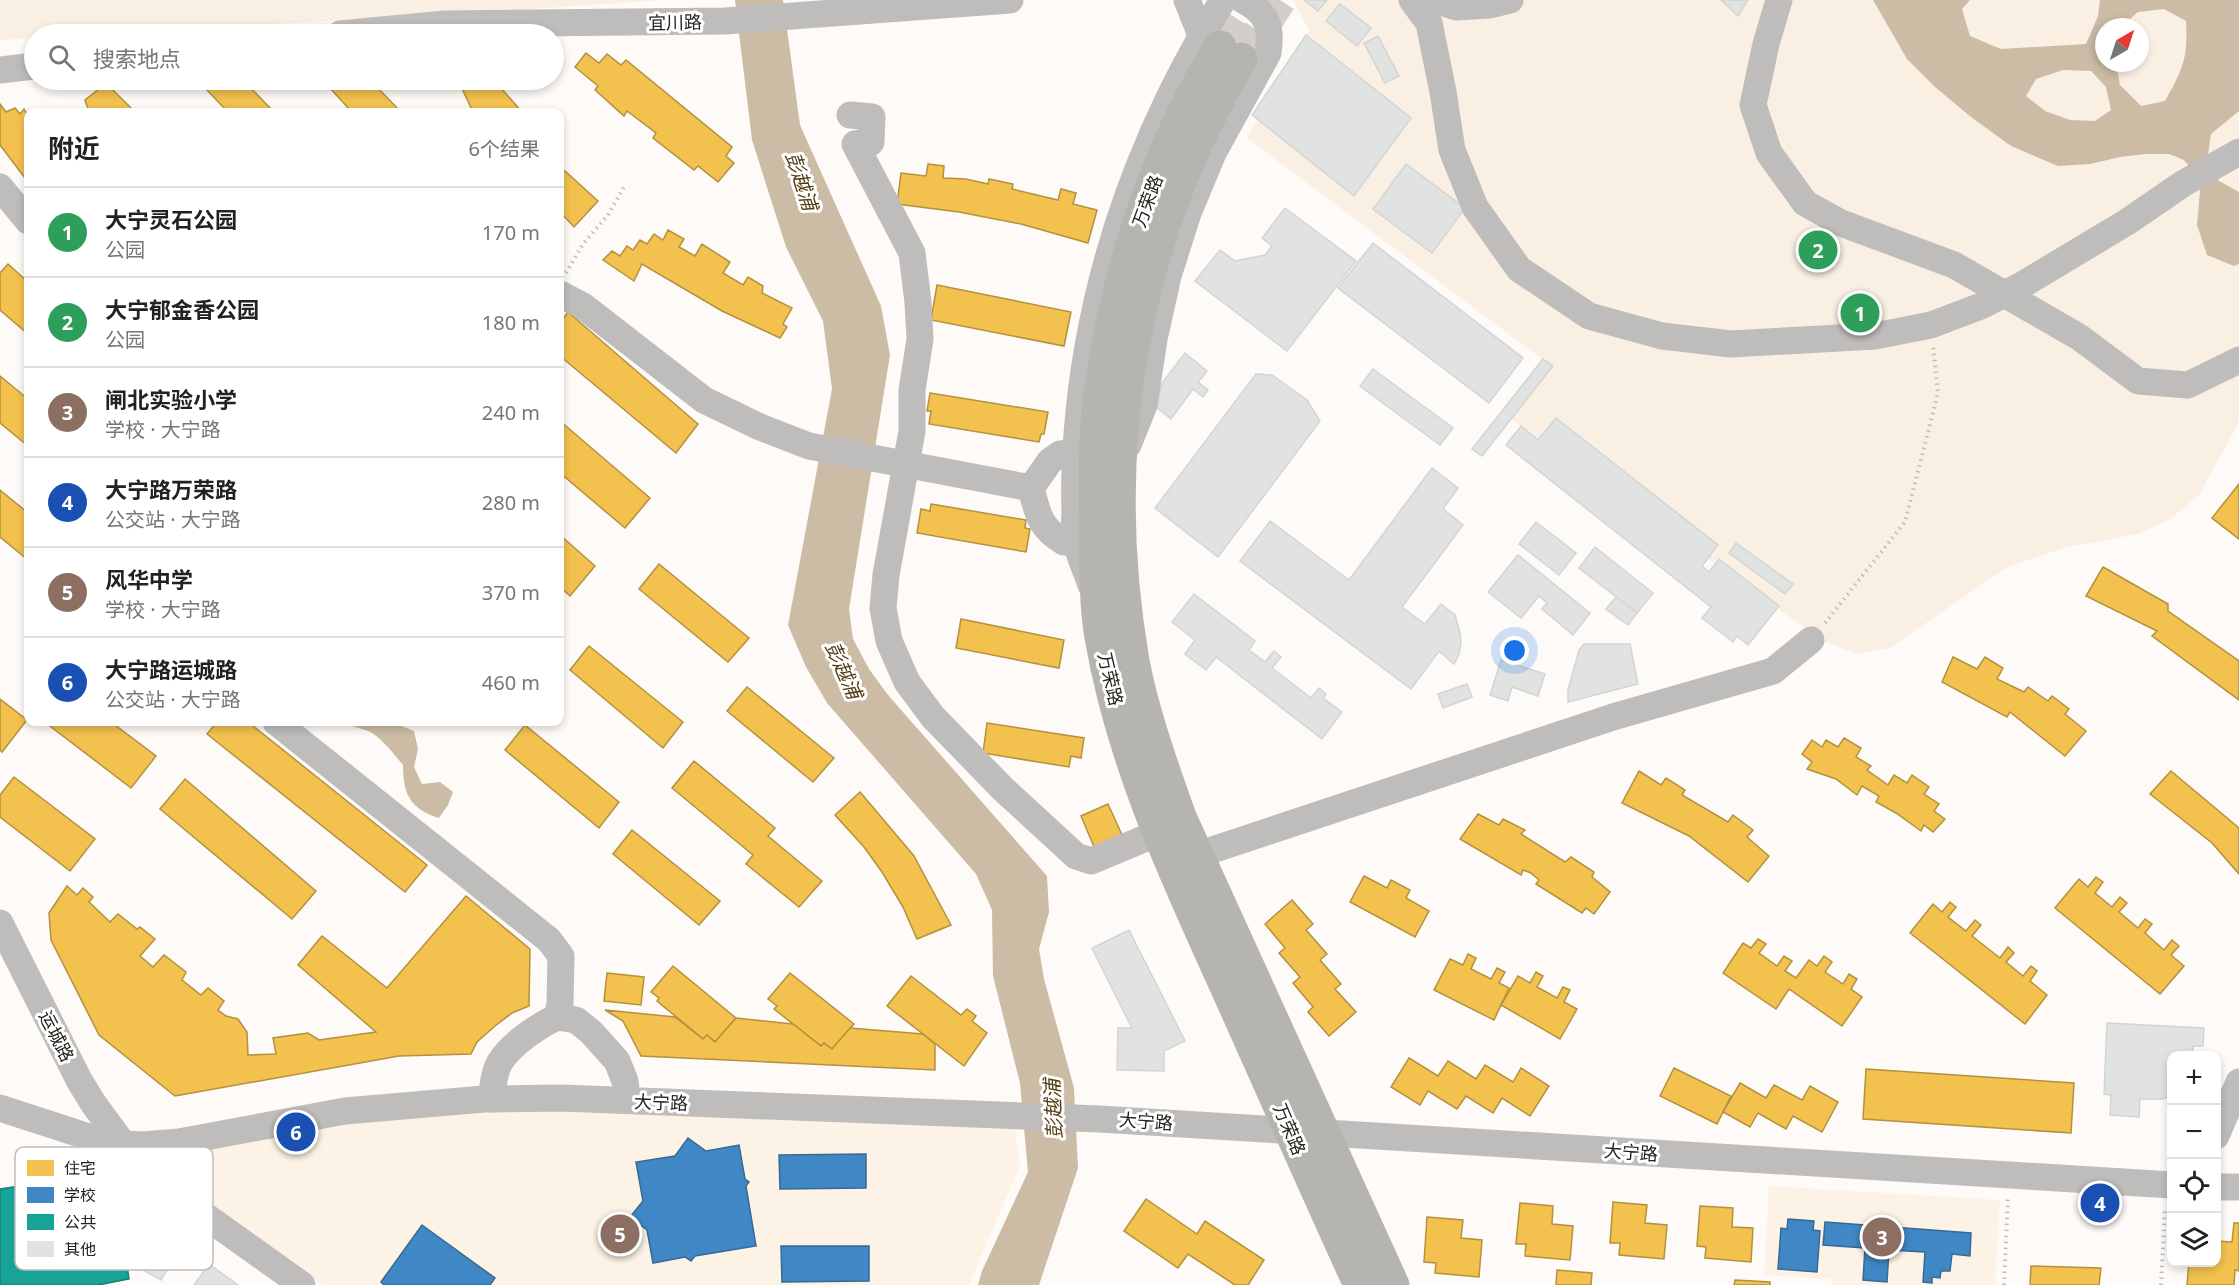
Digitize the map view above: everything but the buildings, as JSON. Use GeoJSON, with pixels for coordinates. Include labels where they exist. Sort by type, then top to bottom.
{"type":"FeatureCollection","features":[{"type":"Feature","properties":{"kind":"main road","name":"万荣路"},"geometry":{"type":"LineString","coordinates":[[1221,47],[1194,145],[1169,206],[1149,270],[1134,334],[1124,401],[1119,468],[1119,532],[1124,597],[1134,663],[1152,737],[1180,817],[1393,1285]]}},
{"type":"Feature","properties":{"kind":"main road","name":"万荣路"},"geometry":{"type":"LineString","coordinates":[[1221,47],[1173,135],[1147,198],[1126,263],[1111,329],[1100,396],[1095,466],[1096,602],[1107,669],[1127,747],[1158,833],[1360,1285]]}},
{"type":"Feature","properties":{"kind":"street","name":"宜川路"},"geometry":{"type":"LineString","coordinates":[[445,24],[725,21],[1010,0]]}},
{"type":"Feature","properties":{"kind":"street"},"geometry":{"type":"LineString","coordinates":[[1187,0],[1221,47]]}},
{"type":"Feature","properties":{"kind":"street"},"geometry":{"type":"LineString","coordinates":[[1096,602],[1075,538],[1075,453],[1080,393],[1091,325],[1107,257],[1128,190],[1154,126],[1221,47],[1223,0]]}},
{"type":"Feature","properties":{"kind":"street"},"geometry":{"type":"LineString","coordinates":[[1119,468],[1144,405],[1154,339],[1168,276],[1188,213],[1213,153],[1268,53],[1270,36],[1267,22],[1258,10],[1243,0]]}},
{"type":"Feature","properties":{"kind":"street"},"geometry":{"type":"LineString","coordinates":[[1412,0],[1429,23],[1452,150],[1475,207],[1519,269],[1589,316],[1662,336],[1731,344],[1875,336],[1931,325],[2003,295],[2127,222],[2184,183],[2228,158]]}},
{"type":"Feature","properties":{"kind":"street"},"geometry":{"type":"LineString","coordinates":[[1434,0],[1456,7],[1490,5],[1510,0]]}},
{"type":"Feature","properties":{"kind":"street"},"geometry":{"type":"LineString","coordinates":[[1779,0],[1766,44],[1753,105],[1769,153],[1805,203],[1841,223],[1954,265],[2079,337],[2138,381],[2188,385],[2239,360]]}},
{"type":"Feature","properties":{"kind":"street"},"geometry":{"type":"LineString","coordinates":[[0,70],[24,67]]}},
{"type":"Feature","properties":{"kind":"street"},"geometry":{"type":"LineString","coordinates":[[850,115],[872,117],[871,142],[855,144],[912,253],[918,302],[920,339],[912,390],[912,431],[896,463],[883,608],[889,641],[907,682],[933,717],[1003,789],[1076,856],[1091,861],[1158,833]]}},
{"type":"Feature","properties":{"kind":"street"},"geometry":{"type":"LineString","coordinates":[[0,186],[24,216]]}},
{"type":"Feature","properties":{"kind":"street"},"geometry":{"type":"LineString","coordinates":[[564,290],[704,400],[760,427],[809,446],[1031,488]]}},
{"type":"Feature","properties":{"kind":"street"},"geometry":{"type":"LineString","coordinates":[[1075,453],[1060,454],[1050,461],[1031,488],[1038,516],[1050,533],[1065,542],[1075,538]]}},
{"type":"Feature","properties":{"kind":"street"},"geometry":{"type":"LineString","coordinates":[[1197,855],[1613,717],[1773,671],[1811,640]]}},
{"type":"Feature","properties":{"kind":"street"},"geometry":{"type":"LineString","coordinates":[[281,726],[549,940],[561,956],[560,1004],[556,1017]]}},
{"type":"Feature","properties":{"kind":"street","name":"运城路"},"geometry":{"type":"LineString","coordinates":[[0,922],[79,1080],[126,1147]]}},
{"type":"Feature","properties":{"kind":"street"},"geometry":{"type":"LineString","coordinates":[[491,1099],[500,1062],[520,1041],[556,1017],[576,1020],[591,1032],[617,1061],[625,1081],[627,1100]]}},
{"type":"Feature","properties":{"kind":"street"},"geometry":{"type":"LineString","coordinates":[[2221,1126],[2239,1082]]}},
{"type":"Feature","properties":{"kind":"street","name":"大宁路"},"geometry":{"type":"LineString","coordinates":[[0,1108],[51,1126],[123,1144],[160,1145],[345,1111],[491,1099],[562,1098],[1100,1119],[2167,1185]]}},
{"type":"Feature","properties":{"kind":"street"},"geometry":{"type":"LineString","coordinates":[[2221,1186],[2239,1187]]}},
{"type":"Feature","properties":{"kind":"street","name":"运城路"},"geometry":{"type":"LineString","coordinates":[[213,1221],[302,1285]]}},
{"type":"Feature","properties":{"kind":"path"},"geometry":{"type":"LineString","coordinates":[[564,282],[583,244],[608,215],[624,188]]}},
{"type":"Feature","properties":{"kind":"path"},"geometry":{"type":"LineString","coordinates":[[1811,640],[1905,522],[1938,393],[1931,325]]}},
{"type":"Feature","properties":{"kind":"path"},"geometry":{"type":"LineString","coordinates":[[2004,1285],[2009,1176]]}},
{"type":"Feature","properties":{"kind":"path"},"geometry":{"type":"LineString","coordinates":[[2161,1285],[2167,1210]]}},
{"type":"Feature","properties":{"kind":"shaded area"},"geometry":{"type":"Polygon","coordinates":[[[0,0],[662,0],[271,24],[24,24],[24,39],[0,40],[0,0]]]}},
{"type":"Feature","properties":{"kind":"shaded area"},"geometry":{"type":"Polygon","coordinates":[[[1293,0],[2239,0],[2239,422],[2199,495],[2169,520],[2138,534],[2067,547],[2007,567],[1890,648],[1856,654],[1825,642],[1506,416],[1545,361],[1247,138],[1309,30],[1293,0]]]}},
{"type":"Feature","properties":{"kind":"shaded area"},"geometry":{"type":"Polygon","coordinates":[[[536,1106],[1014,1124],[1020,1165],[969,1285],[322,1285],[213,1209],[213,1147],[180,1147],[351,1119],[536,1106]]]}},
{"type":"Feature","properties":{"kind":"shaded area"},"geometry":{"type":"Polygon","coordinates":[[[1769,1186],[2000,1200],[1995,1285],[1832,1285],[1832,1279],[1764,1275],[1769,1186]]]}},
{"type":"Feature","properties":{"kind":"water","name":"彭越浦"},"geometry":{"type":"Polygon","coordinates":[[[735,0],[783,0],[800,125],[881,306],[890,355],[849,609],[853,639],[869,669],[888,695],[1047,876],[1049,912],[1039,949],[1044,979],[1074,1088],[1078,1168],[1039,1285],[978,1285],[982,1271],[1028,1172],[1020,1083],[993,976],[992,910],[976,874],[827,703],[806,667],[788,625],[832,389],[823,321],[786,247],[752,140],[735,0]]]}},
{"type":"Feature","properties":{"kind":"water"},"geometry":{"type":"Polygon","coordinates":[[[1873,0],[1970,0],[1962,9],[1970,36],[2001,49],[2086,44],[2095,23],[2095,72],[2118,72],[2120,85],[2141,106],[2165,101],[2183,63],[2186,21],[2164,9],[2138,12],[2131,18],[2097,18],[2100,0],[2239,0],[2239,111],[2211,134],[2208,155],[2219,181],[2239,192],[2239,264],[2234,266],[2207,255],[2197,225],[2200,191],[2184,160],[2169,154],[2146,154],[2090,164],[2058,166],[2011,146],[1935,87],[1907,59],[1873,0]],[[2063,70],[2036,79],[2026,96],[2045,111],[2070,120],[2095,121],[2111,110],[2106,87],[2091,71],[2063,70]]]}},
{"type":"Feature","properties":{"kind":"water"},"geometry":{"type":"Polygon","coordinates":[[[351,726],[401,726],[414,731],[418,749],[414,767],[422,784],[440,782],[453,792],[439,818],[415,805],[407,792],[403,765],[385,744],[365,730],[351,726]]]}},
{"type":"Feature","properties":{"kind":"tunnel"},"geometry":{"type":"LineString","coordinates":[[1220,47],[1250,0]]}},
{"type":"Feature","properties":{"kind":"tunnel"},"geometry":{"type":"LineString","coordinates":[[1241,59],[1280,0]]}},
{"type":"Feature","properties":{"kind":"place","name":"大宁郁金香公园"},"geometry":{"type":"Point","coordinates":[1818,250]}},
{"type":"Feature","properties":{"kind":"place","name":"大宁灵石公园"},"geometry":{"type":"Point","coordinates":[1860,313]}},
{"type":"Feature","properties":{"kind":"place","name":"大宁路运城路"},"geometry":{"type":"Point","coordinates":[296,1132]}},
{"type":"Feature","properties":{"kind":"place","name":"大宁路万荣路"},"geometry":{"type":"Point","coordinates":[2100,1203]}},
{"type":"Feature","properties":{"kind":"place","name":"风华中学"},"geometry":{"type":"Point","coordinates":[620,1234]}},
{"type":"Feature","properties":{"kind":"place","name":"闸北实验小学"},"geometry":{"type":"Point","coordinates":[1882,1237]}}]}
